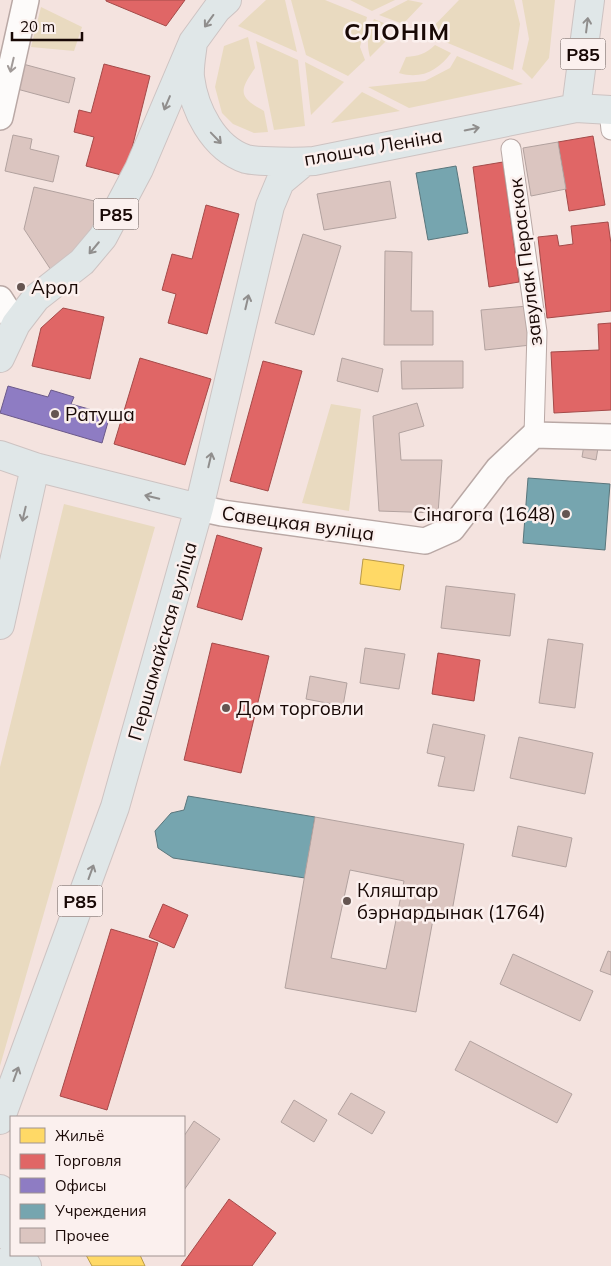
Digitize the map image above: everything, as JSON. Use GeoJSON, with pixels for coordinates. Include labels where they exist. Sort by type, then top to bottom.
{"type":"FeatureCollection","features":[{"type":"Feature","properties":{"kind":"main road","name":"Р85"},"geometry":{"type":"LineString","coordinates":[[0,358],[16,324],[36,298],[82,262],[103,237],[139,169],[193,42],[217,9],[227,0]]}},
{"type":"Feature","properties":{"kind":"main road","name":"Р85"},"geometry":{"type":"LineString","coordinates":[[590,0],[576,108],[610,116]]}},
{"type":"Feature","properties":{"kind":"main road","name":"плошча Леніна"},"geometry":{"type":"LineString","coordinates":[[193,42],[190,76],[197,103],[210,132],[226,149],[247,159],[304,162],[576,108]]}},
{"type":"Feature","properties":{"kind":"main road","name":"Першамайская вуліца"},"geometry":{"type":"LineString","coordinates":[[0,1120],[115,806],[200,508],[270,206],[280,182],[304,162]]}},
{"type":"Feature","properties":{"kind":"main road","name":"Савецкая вуліца"},"geometry":{"type":"LineString","coordinates":[[0,455],[35,467],[200,508]]}},
{"type":"Feature","properties":{"kind":"main road"},"geometry":{"type":"LineString","coordinates":[[0,625],[35,467]]}},
{"type":"Feature","properties":{"kind":"main road"},"geometry":{"type":"LineString","coordinates":[[0,1190],[10,1235]]}},
{"type":"Feature","properties":{"kind":"main road"},"geometry":{"type":"LineString","coordinates":[[0,1226],[10,1238]]}},
{"type":"Feature","properties":{"kind":"main road"},"geometry":{"type":"LineString","coordinates":[[0,1263],[4,1266]]}},
{"type":"Feature","properties":{"kind":"street"},"geometry":{"type":"LineString","coordinates":[[0,117],[26,0]]}},
{"type":"Feature","properties":{"kind":"street","name":"завулак Пераскок"},"geometry":{"type":"LineString","coordinates":[[511,149],[537,332],[534,435]]}},
{"type":"Feature","properties":{"kind":"street"},"geometry":{"type":"LineString","coordinates":[[0,299],[16,324]]}},
{"type":"Feature","properties":{"kind":"street"},"geometry":{"type":"LineString","coordinates":[[534,435],[611,437]]}},
{"type":"Feature","properties":{"kind":"street","name":"Савецкая вуліца"},"geometry":{"type":"LineString","coordinates":[[200,508],[222,513],[425,541],[452,529],[498,469],[534,435]]}},
{"type":"Feature","properties":{"kind":"shaded area"},"geometry":{"type":"Polygon","coordinates":[[[266,0],[285,0],[297,52],[238,26],[266,0]]]}},
{"type":"Feature","properties":{"kind":"shaded area"},"geometry":{"type":"Polygon","coordinates":[[[291,0],[325,0],[367,17],[360,47],[365,60],[348,76],[306,55],[291,0]]]}},
{"type":"Feature","properties":{"kind":"shaded area"},"geometry":{"type":"Polygon","coordinates":[[[350,0],[395,0],[372,11],[350,0]]]}},
{"type":"Feature","properties":{"kind":"shaded area"},"geometry":{"type":"Polygon","coordinates":[[[408,0],[423,3],[403,24],[379,15],[408,0]]]}},
{"type":"Feature","properties":{"kind":"shaded area"},"geometry":{"type":"Polygon","coordinates":[[[459,0],[514,0],[520,24],[513,70],[426,34],[459,0]]]}},
{"type":"Feature","properties":{"kind":"shaded area"},"geometry":{"type":"Polygon","coordinates":[[[522,0],[555,0],[549,58],[532,79],[522,69],[529,39],[522,0]]]}},
{"type":"Feature","properties":{"kind":"shaded area"},"geometry":{"type":"Polygon","coordinates":[[[41,7],[82,27],[74,51],[31,47],[41,7]]]}},
{"type":"Feature","properties":{"kind":"shaded area"},"geometry":{"type":"Polygon","coordinates":[[[374,19],[389,25],[386,33],[387,40],[370,57],[368,38],[374,19]]]}},
{"type":"Feature","properties":{"kind":"shaded area"},"geometry":{"type":"Polygon","coordinates":[[[248,37],[255,68],[246,82],[244,93],[249,102],[264,111],[268,132],[254,133],[233,124],[222,113],[215,87],[224,46],[248,37]]]}},
{"type":"Feature","properties":{"kind":"shaded area"},"geometry":{"type":"Polygon","coordinates":[[[256,41],[298,60],[305,126],[274,130],[256,41]]]}},
{"type":"Feature","properties":{"kind":"shaded area"},"geometry":{"type":"Polygon","coordinates":[[[435,45],[451,53],[435,69],[415,75],[399,73],[406,57],[422,54],[435,45]]]}},
{"type":"Feature","properties":{"kind":"shaded area"},"geometry":{"type":"Polygon","coordinates":[[[457,56],[523,84],[409,108],[368,87],[425,81],[450,68],[457,56]]]}},
{"type":"Feature","properties":{"kind":"shaded area"},"geometry":{"type":"Polygon","coordinates":[[[305,62],[344,82],[311,115],[305,62]]]}},
{"type":"Feature","properties":{"kind":"shaded area"},"geometry":{"type":"Polygon","coordinates":[[[362,92],[400,111],[331,123],[362,92]]]}},
{"type":"Feature","properties":{"kind":"shaded area"},"geometry":{"type":"Polygon","coordinates":[[[331,404],[361,409],[349,511],[302,503],[331,404]]]}},
{"type":"Feature","properties":{"kind":"shaded area"},"geometry":{"type":"Polygon","coordinates":[[[64,504],[155,527],[0,1066],[0,767],[64,504]]]}},
{"type":"Feature","properties":{"kind":"building: Жильё"},"geometry":{"type":"Polygon","coordinates":[[[363,559],[404,565],[400,590],[360,584],[363,559]]]}},
{"type":"Feature","properties":{"kind":"building: Жильё"},"geometry":{"type":"Polygon","coordinates":[[[87,1256],[140,1256],[145,1266],[92,1266],[87,1256]]]}},
{"type":"Feature","properties":{"kind":"building: Торговля"},"geometry":{"type":"Polygon","coordinates":[[[106,0],[185,0],[166,26],[106,0]]]}},
{"type":"Feature","properties":{"kind":"building: Торговля"},"geometry":{"type":"Polygon","coordinates":[[[104,64],[150,76],[125,176],[86,166],[94,137],[74,132],[79,110],[91,113],[104,64]]]}},
{"type":"Feature","properties":{"kind":"building: Торговля"},"geometry":{"type":"Polygon","coordinates":[[[593,136],[605,205],[569,211],[558,142],[593,136]]]}},
{"type":"Feature","properties":{"kind":"building: Торговля"},"geometry":{"type":"Polygon","coordinates":[[[503,162],[519,282],[489,287],[473,167],[503,162]]]}},
{"type":"Feature","properties":{"kind":"building: Торговля"},"geometry":{"type":"Polygon","coordinates":[[[206,205],[239,214],[207,334],[168,323],[176,294],[162,290],[172,254],[192,259],[206,205]]]}},
{"type":"Feature","properties":{"kind":"building: Торговля"},"geometry":{"type":"Polygon","coordinates":[[[608,222],[611,244],[611,311],[547,318],[538,237],[557,235],[559,246],[573,244],[571,226],[608,222]]]}},
{"type":"Feature","properties":{"kind":"building: Торговля"},"geometry":{"type":"Polygon","coordinates":[[[63,308],[104,317],[90,379],[32,366],[41,328],[63,308]]]}},
{"type":"Feature","properties":{"kind":"building: Торговля"},"geometry":{"type":"Polygon","coordinates":[[[611,323],[611,410],[554,413],[551,352],[599,350],[598,324],[611,323]]]}},
{"type":"Feature","properties":{"kind":"building: Торговля"},"geometry":{"type":"Polygon","coordinates":[[[140,358],[211,379],[185,465],[114,444],[140,358]]]}},
{"type":"Feature","properties":{"kind":"building: Торговля"},"geometry":{"type":"Polygon","coordinates":[[[263,361],[302,371],[268,491],[230,481],[263,361]]]}},
{"type":"Feature","properties":{"kind":"building: Торговля"},"geometry":{"type":"Polygon","coordinates":[[[217,535],[262,548],[242,620],[197,607],[217,535]]]}},
{"type":"Feature","properties":{"kind":"building: Торговля","name":"Дом торговли"},"geometry":{"type":"Polygon","coordinates":[[[212,643],[269,656],[241,773],[184,760],[212,643]]]}},
{"type":"Feature","properties":{"kind":"building: Торговля"},"geometry":{"type":"Polygon","coordinates":[[[438,653],[480,660],[474,701],[432,694],[438,653]]]}},
{"type":"Feature","properties":{"kind":"building: Торговля"},"geometry":{"type":"Polygon","coordinates":[[[163,904],[188,915],[174,948],[149,937],[163,904]]]}},
{"type":"Feature","properties":{"kind":"building: Торговля"},"geometry":{"type":"Polygon","coordinates":[[[111,929],[158,943],[107,1110],[60,1096],[111,929]]]}},
{"type":"Feature","properties":{"kind":"building: Торговля"},"geometry":{"type":"Polygon","coordinates":[[[229,1199],[276,1233],[252,1266],[181,1266],[229,1199]]]}},
{"type":"Feature","properties":{"kind":"building: Офисы","name":"Ратуша"},"geometry":{"type":"Polygon","coordinates":[[[8,386],[48,397],[51,390],[74,397],[71,404],[110,415],[102,443],[0,413],[8,386]]]}},
{"type":"Feature","properties":{"kind":"building: Учреждения"},"geometry":{"type":"Polygon","coordinates":[[[456,166],[468,233],[428,240],[416,173],[456,166]]]}},
{"type":"Feature","properties":{"kind":"building: Учреждения","name":"Сінагога (1648)"},"geometry":{"type":"Polygon","coordinates":[[[528,478],[610,484],[605,550],[523,543],[528,478]]]}},
{"type":"Feature","properties":{"kind":"building: Учреждения"},"geometry":{"type":"Polygon","coordinates":[[[188,796],[315,817],[305,878],[173,858],[158,848],[155,831],[171,813],[184,810],[188,796]]]}},
{"type":"Feature","properties":{"kind":"building: Прочее"},"geometry":{"type":"Polygon","coordinates":[[[23,64],[75,78],[69,103],[17,89],[23,64]]]}},
{"type":"Feature","properties":{"kind":"building: Прочее"},"geometry":{"type":"Polygon","coordinates":[[[13,135],[32,139],[30,149],[59,156],[53,182],[5,171],[13,135]]]}},
{"type":"Feature","properties":{"kind":"building: Прочее"},"geometry":{"type":"Polygon","coordinates":[[[558,142],[566,189],[531,196],[523,148],[558,142]]]}},
{"type":"Feature","properties":{"kind":"building: Прочее"},"geometry":{"type":"Polygon","coordinates":[[[390,181],[396,218],[324,230],[317,194],[390,181]]]}},
{"type":"Feature","properties":{"kind":"building: Прочее"},"geometry":{"type":"Polygon","coordinates":[[[34,187],[103,203],[92,237],[51,270],[24,229],[34,187]]]}},
{"type":"Feature","properties":{"kind":"building: Прочее"},"geometry":{"type":"Polygon","coordinates":[[[303,234],[341,246],[314,335],[275,323],[303,234]]]}},
{"type":"Feature","properties":{"kind":"building: Прочее"},"geometry":{"type":"Polygon","coordinates":[[[385,251],[412,252],[411,311],[433,311],[433,345],[384,345],[385,251]]]}},
{"type":"Feature","properties":{"kind":"building: Прочее"},"geometry":{"type":"Polygon","coordinates":[[[528,306],[531,345],[485,350],[481,310],[528,306]]]}},
{"type":"Feature","properties":{"kind":"building: Прочее"},"geometry":{"type":"Polygon","coordinates":[[[342,358],[383,369],[378,392],[337,381],[342,358]]]}},
{"type":"Feature","properties":{"kind":"building: Прочее"},"geometry":{"type":"Polygon","coordinates":[[[401,361],[463,361],[463,388],[402,389],[401,361]]]}},
{"type":"Feature","properties":{"kind":"building: Прочее"},"geometry":{"type":"Polygon","coordinates":[[[417,403],[424,426],[399,433],[401,460],[442,460],[438,513],[379,511],[373,416],[417,403]]]}},
{"type":"Feature","properties":{"kind":"building: Прочее"},"geometry":{"type":"Polygon","coordinates":[[[584,445],[598,448],[596,460],[582,457],[584,445]]]}},
{"type":"Feature","properties":{"kind":"building: Прочее"},"geometry":{"type":"Polygon","coordinates":[[[446,586],[515,594],[510,636],[441,628],[446,586]]]}},
{"type":"Feature","properties":{"kind":"building: Прочее"},"geometry":{"type":"Polygon","coordinates":[[[548,639],[583,644],[575,708],[539,703],[548,639]]]}},
{"type":"Feature","properties":{"kind":"building: Прочее"},"geometry":{"type":"Polygon","coordinates":[[[365,648],[405,654],[399,689],[360,683],[365,648]]]}},
{"type":"Feature","properties":{"kind":"building: Прочее"},"geometry":{"type":"Polygon","coordinates":[[[310,676],[347,683],[343,706],[306,699],[310,676]]]}},
{"type":"Feature","properties":{"kind":"building: Прочее"},"geometry":{"type":"Polygon","coordinates":[[[433,724],[485,735],[474,791],[438,786],[445,757],[427,753],[433,724]]]}},
{"type":"Feature","properties":{"kind":"building: Прочее"},"geometry":{"type":"Polygon","coordinates":[[[519,737],[593,753],[585,794],[510,778],[519,737]]]}},
{"type":"Feature","properties":{"kind":"building: Прочее"},"geometry":{"type":"Polygon","coordinates":[[[315,817],[464,844],[451,917],[434,914],[416,1012],[285,988],[315,817]],[[350,870],[331,958],[386,969],[404,881],[350,870]]]}},
{"type":"Feature","properties":{"kind":"building: Прочее"},"geometry":{"type":"Polygon","coordinates":[[[518,826],[572,838],[566,867],[512,856],[518,826]]]}},
{"type":"Feature","properties":{"kind":"building: Прочее"},"geometry":{"type":"Polygon","coordinates":[[[608,951],[611,952],[611,975],[600,971],[608,951]]]}},
{"type":"Feature","properties":{"kind":"building: Прочее"},"geometry":{"type":"Polygon","coordinates":[[[513,954],[593,991],[580,1021],[500,984],[513,954]]]}},
{"type":"Feature","properties":{"kind":"building: Прочее"},"geometry":{"type":"Polygon","coordinates":[[[470,1041],[572,1094],[557,1123],[455,1070],[470,1041]]]}},
{"type":"Feature","properties":{"kind":"building: Прочее"},"geometry":{"type":"Polygon","coordinates":[[[351,1093],[385,1112],[372,1134],[338,1114],[351,1093]]]}},
{"type":"Feature","properties":{"kind":"building: Прочее"},"geometry":{"type":"Polygon","coordinates":[[[294,1100],[327,1120],[314,1142],[281,1122],[294,1100]]]}},
{"type":"Feature","properties":{"kind":"building: Прочее"},"geometry":{"type":"Polygon","coordinates":[[[194,1121],[220,1139],[185,1189],[185,1134],[194,1121]]]}},
{"type":"Feature","properties":{"kind":"place","name":"Арол"},"geometry":{"type":"Point","coordinates":[21,287]}},
{"type":"Feature","properties":{"kind":"place","name":"Ратуша"},"geometry":{"type":"Point","coordinates":[55,414]}},
{"type":"Feature","properties":{"kind":"place","name":"Сінагога (1648)"},"geometry":{"type":"Point","coordinates":[566,514]}},
{"type":"Feature","properties":{"kind":"place","name":"Дом торговли"},"geometry":{"type":"Point","coordinates":[226,708]}},
{"type":"Feature","properties":{"kind":"place","name":"Кляштар бэрнардынак (1764)"},"geometry":{"type":"Point","coordinates":[347,901]}},
{"type":"Feature","properties":{"kind":"district","name":"СЛОНІМ"},"geometry":{"type":"Point","coordinates":[397,31]}}]}
